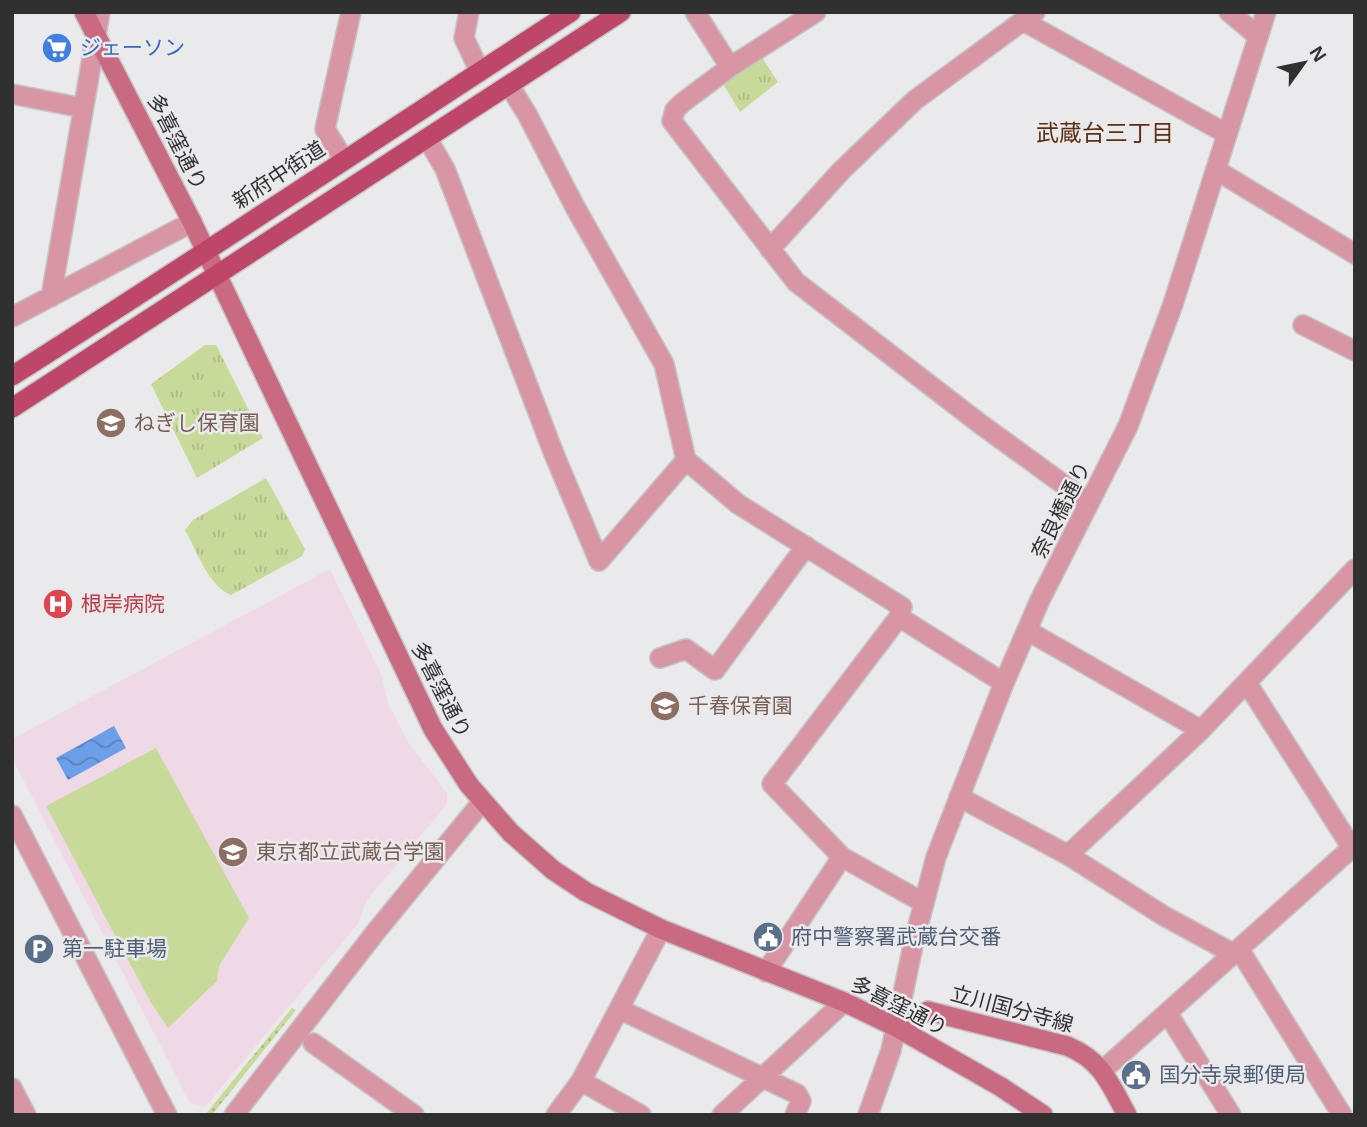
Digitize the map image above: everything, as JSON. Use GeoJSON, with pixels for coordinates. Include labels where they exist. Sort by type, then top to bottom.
{"type":"FeatureCollection","features":[{"type":"Feature","properties":{"kind":"main road","name":"多喜窪通り"},"geometry":{"type":"LineString","coordinates":[[84,12],[192,222],[433,729],[482,802],[511,833],[554,870],[586,892],[661,929],[844,1002],[896,1027],[1001,1087],[1043,1115]]}},
{"type":"Feature","properties":{"kind":"main road","name":"新府中街道"},"geometry":{"type":"LineString","coordinates":[[12,376],[571,12]]}},
{"type":"Feature","properties":{"kind":"main road"},"geometry":{"type":"LineString","coordinates":[[12,408],[621,12]]}},
{"type":"Feature","properties":{"kind":"main road"},"geometry":{"type":"LineString","coordinates":[[12,394],[194,277],[205,274],[218,276]]}},
{"type":"Feature","properties":{"kind":"main road","name":"立川国分寺線"},"geometry":{"type":"LineString","coordinates":[[896,1027],[928,1011],[1068,1046],[1086,1054],[1102,1071],[1127,1115]]}},
{"type":"Feature","properties":{"kind":"street"},"geometry":{"type":"LineString","coordinates":[[51,297],[100,12]]}},
{"type":"Feature","properties":{"kind":"street"},"geometry":{"type":"LineString","coordinates":[[344,160],[325,129],[351,12]]}},
{"type":"Feature","properties":{"kind":"street"},"geometry":{"type":"LineString","coordinates":[[469,12],[464,38],[480,72]]}},
{"type":"Feature","properties":{"kind":"street"},"geometry":{"type":"LineString","coordinates":[[695,12],[730,67]]}},
{"type":"Feature","properties":{"kind":"street"},"geometry":{"type":"LineString","coordinates":[[816,12],[730,67],[682,103],[675,110],[672,121],[796,282],[979,423],[1089,503]]}},
{"type":"Feature","properties":{"kind":"street"},"geometry":{"type":"LineString","coordinates":[[1229,12],[1258,36]]}},
{"type":"Feature","properties":{"kind":"street","name":"奈良橋通り"},"geometry":{"type":"LineString","coordinates":[[868,1115],[891,1051],[914,941],[936,857],[1004,683],[1040,600],[1128,426],[1160,343],[1266,12]]}},
{"type":"Feature","properties":{"kind":"street"},"geometry":{"type":"LineString","coordinates":[[770,249],[842,170],[915,100],[1029,17],[1227,134]]}},
{"type":"Feature","properties":{"kind":"street"},"geometry":{"type":"LineString","coordinates":[[509,85],[664,364],[685,460],[738,504],[902,607],[899,617],[772,783],[842,857],[924,903]]}},
{"type":"Feature","properties":{"kind":"street"},"geometry":{"type":"LineString","coordinates":[[12,94],[83,108]]}},
{"type":"Feature","properties":{"kind":"street"},"geometry":{"type":"LineString","coordinates":[[427,138],[445,169],[554,454],[599,561],[685,460]]}},
{"type":"Feature","properties":{"kind":"street"},"geometry":{"type":"LineString","coordinates":[[1216,170],[1355,254]]}},
{"type":"Feature","properties":{"kind":"street"},"geometry":{"type":"LineString","coordinates":[[12,317],[192,222]]}},
{"type":"Feature","properties":{"kind":"street"},"geometry":{"type":"LineString","coordinates":[[1303,325],[1355,351]]}},
{"type":"Feature","properties":{"kind":"street"},"geometry":{"type":"LineString","coordinates":[[660,658],[686,649],[715,670],[806,546]]}},
{"type":"Feature","properties":{"kind":"street"},"geometry":{"type":"LineString","coordinates":[[1068,855],[1202,730],[1354,572]]}},
{"type":"Feature","properties":{"kind":"street"},"geometry":{"type":"LineString","coordinates":[[899,617],[1004,683]]}},
{"type":"Feature","properties":{"kind":"street"},"geometry":{"type":"LineString","coordinates":[[1028,631],[1202,730]]}},
{"type":"Feature","properties":{"kind":"street"},"geometry":{"type":"LineString","coordinates":[[1102,1071],[1353,847],[1247,683]]}},
{"type":"Feature","properties":{"kind":"street"},"geometry":{"type":"LineString","coordinates":[[959,797],[1068,855],[1164,916],[1237,952],[1342,1115]]}},
{"type":"Feature","properties":{"kind":"street"},"geometry":{"type":"LineString","coordinates":[[234,1115],[373,934],[482,802]]}},
{"type":"Feature","properties":{"kind":"street"},"geometry":{"type":"LineString","coordinates":[[12,815],[167,1115]]}},
{"type":"Feature","properties":{"kind":"street"},"geometry":{"type":"LineString","coordinates":[[766,972],[842,857]]}},
{"type":"Feature","properties":{"kind":"street"},"geometry":{"type":"LineString","coordinates":[[556,1115],[581,1080],[661,929]]}},
{"type":"Feature","properties":{"kind":"street"},"geometry":{"type":"LineString","coordinates":[[722,1115],[844,1002]]}},
{"type":"Feature","properties":{"kind":"street"},"geometry":{"type":"LineString","coordinates":[[619,1009],[797,1094],[801,1101],[794,1115]]}},
{"type":"Feature","properties":{"kind":"street"},"geometry":{"type":"LineString","coordinates":[[1168,1014],[1231,1115]]}},
{"type":"Feature","properties":{"kind":"street"},"geometry":{"type":"LineString","coordinates":[[313,1043],[414,1115]]}},
{"type":"Feature","properties":{"kind":"street"},"geometry":{"type":"LineString","coordinates":[[581,1080],[641,1115]]}},
{"type":"Feature","properties":{"kind":"street"},"geometry":{"type":"LineString","coordinates":[[12,1088],[26,1115]]}},
{"type":"Feature","properties":{"kind":"shaded area","name":"東京都立武蔵台学園"},"geometry":{"type":"Polygon","coordinates":[[[330,569],[381,674],[388,703],[408,742],[447,793],[447,804],[367,900],[357,925],[205,1107],[190,1103],[12,758],[12,739],[330,569]]]}},
{"type":"Feature","properties":{"kind":"green space"},"geometry":{"type":"Polygon","coordinates":[[[759,53],[778,82],[740,112],[720,79],[759,53]]]}},
{"type":"Feature","properties":{"kind":"green space"},"geometry":{"type":"Polygon","coordinates":[[[205,345],[216,345],[263,438],[197,478],[151,384],[205,345]]]}},
{"type":"Feature","properties":{"kind":"green space"},"geometry":{"type":"Polygon","coordinates":[[[266,478],[305,549],[302,556],[231,595],[210,576],[185,530],[193,520],[266,478]]]}},
{"type":"Feature","properties":{"kind":"green space"},"geometry":{"type":"Polygon","coordinates":[[[156,748],[249,918],[219,966],[217,981],[168,1028],[150,1001],[46,806],[156,748]]]}},
{"type":"Feature","properties":{"kind":"green space"},"geometry":{"type":"Polygon","coordinates":[[[292,1008],[296,1010],[212,1115],[205,1115],[292,1008]]]}},
{"type":"Feature","properties":{"kind":"water"},"geometry":{"type":"Polygon","coordinates":[[[114,726],[126,748],[68,780],[56,758],[114,726]]]}},
{"type":"Feature","properties":{"kind":"place","name":"ジェーソン"},"geometry":{"type":"Point","coordinates":[57,48]}},
{"type":"Feature","properties":{"kind":"place","name":"ねぎし保育園"},"geometry":{"type":"Point","coordinates":[111,423]}},
{"type":"Feature","properties":{"kind":"place","name":"根岸病院"},"geometry":{"type":"Point","coordinates":[58,604]}},
{"type":"Feature","properties":{"kind":"place","name":"千春保育園"},"geometry":{"type":"Point","coordinates":[665,706]}},
{"type":"Feature","properties":{"kind":"place","name":"東京都立武蔵台学園"},"geometry":{"type":"Point","coordinates":[233,852]}},
{"type":"Feature","properties":{"kind":"place","name":"府中警察署武蔵台交番"},"geometry":{"type":"Point","coordinates":[768,937]}},
{"type":"Feature","properties":{"kind":"place","name":"第一駐車場"},"geometry":{"type":"Point","coordinates":[39,949]}},
{"type":"Feature","properties":{"kind":"place","name":"国分寺泉郵便局"},"geometry":{"type":"Point","coordinates":[1136,1075]}},
{"type":"Feature","properties":{"kind":"district","name":"武蔵台三丁目"},"geometry":{"type":"Point","coordinates":[1105,133]}}]}
